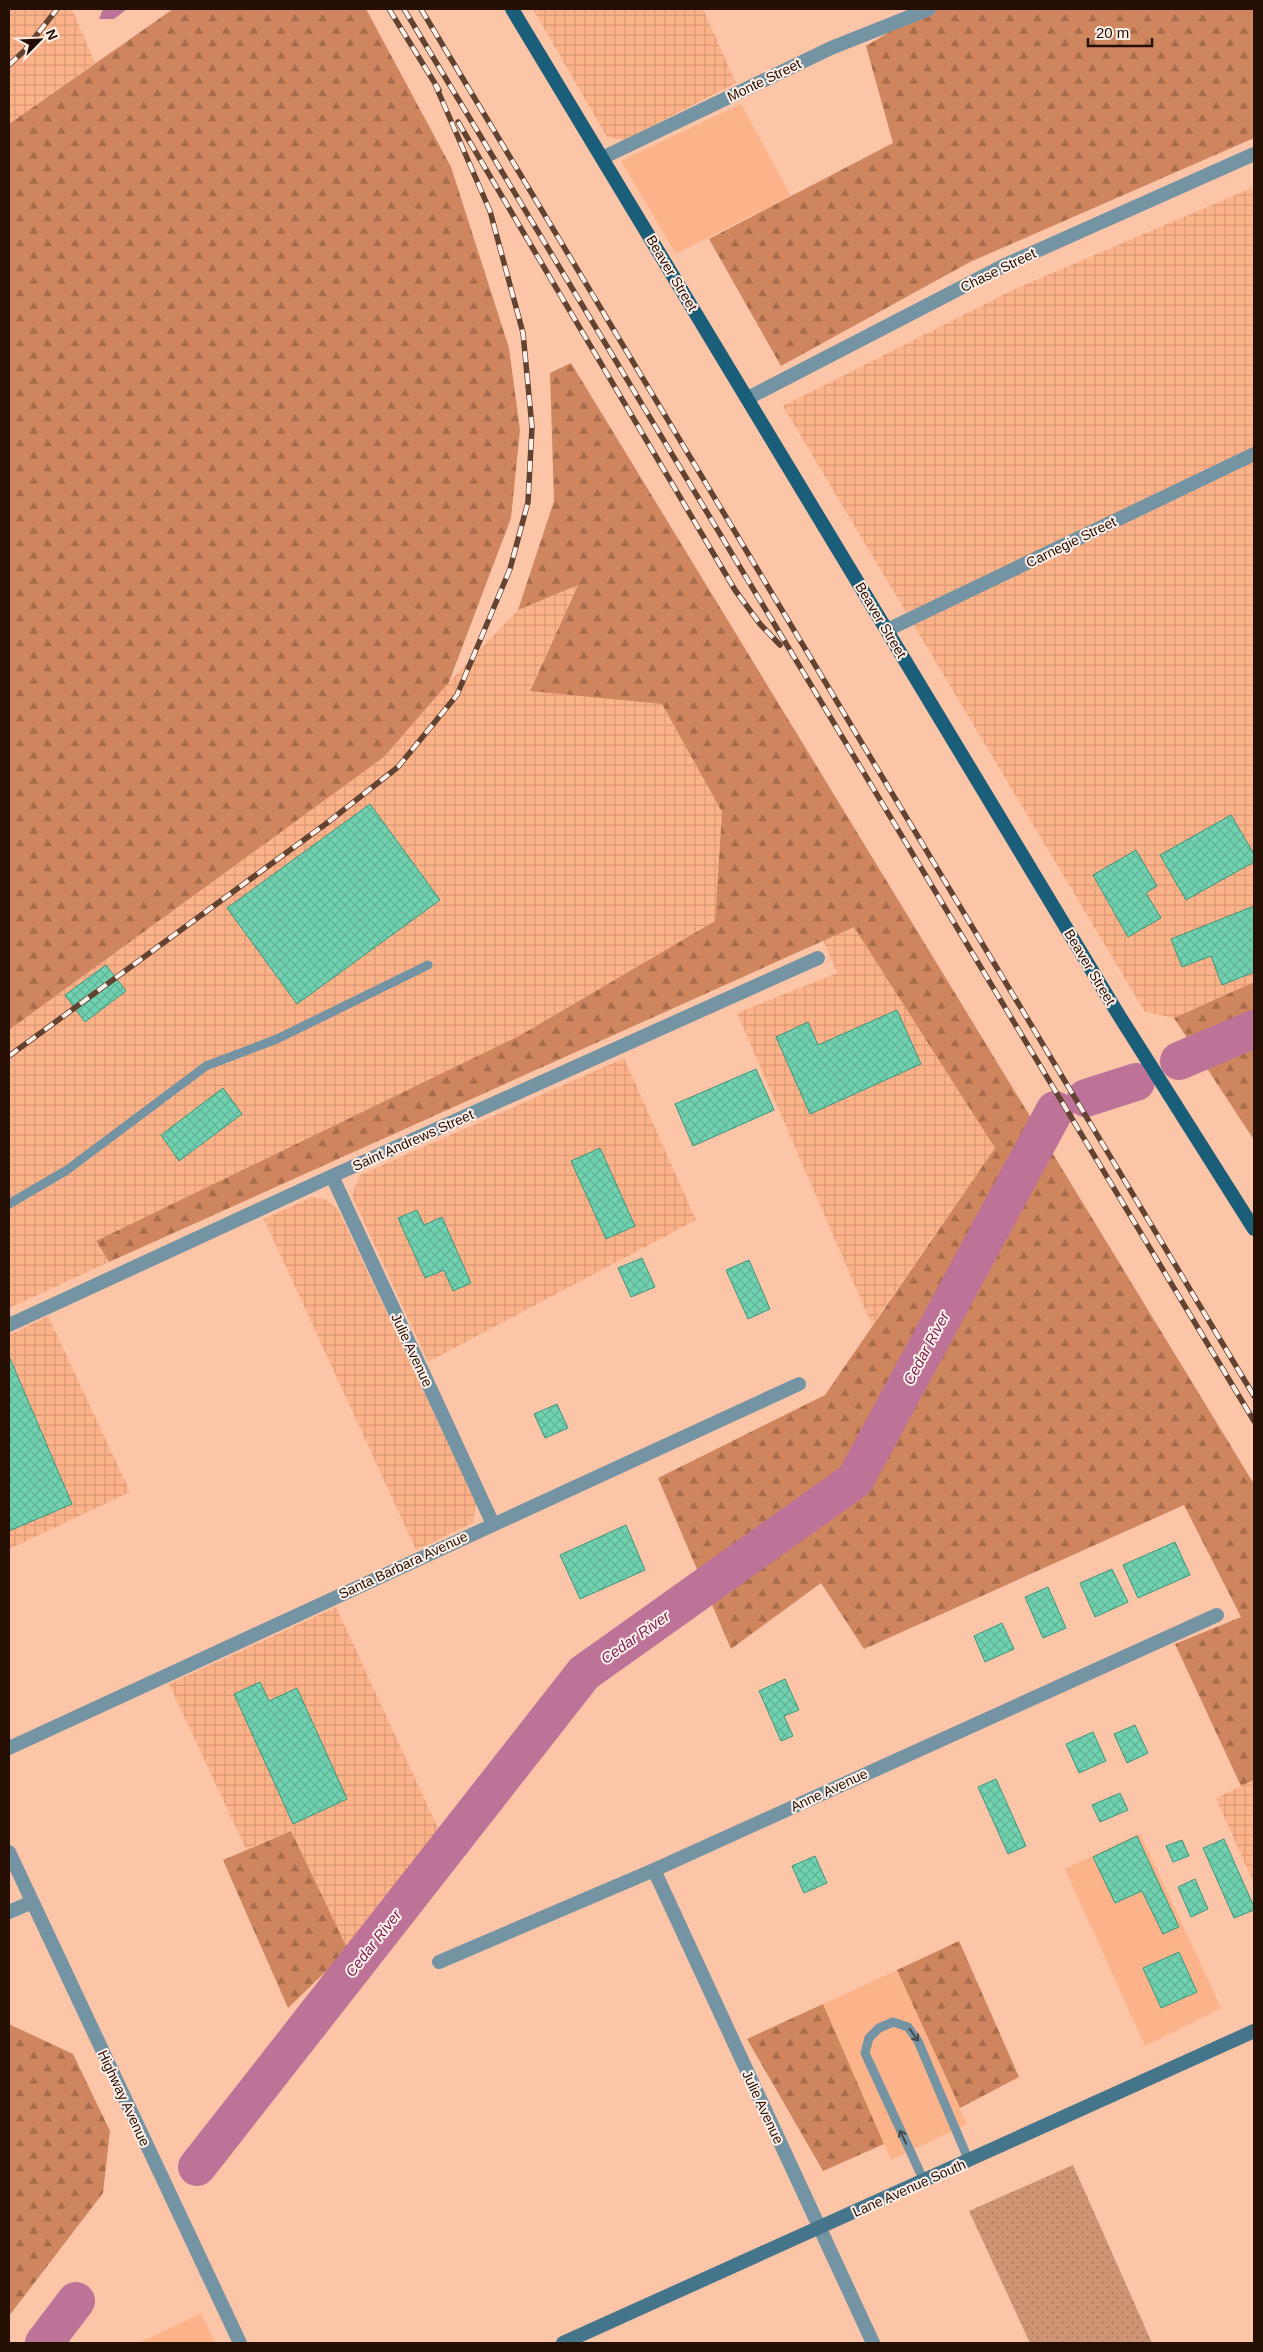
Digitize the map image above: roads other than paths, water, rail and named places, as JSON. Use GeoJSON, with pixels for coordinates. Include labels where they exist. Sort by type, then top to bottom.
{"type":"FeatureCollection","features":[{"type":"Feature","properties":{"kind":"main road","name":"Beaver Street"},"geometry":{"type":"LineString","coordinates":[[512,9],[1125,1026],[1254,1229]]}},
{"type":"Feature","properties":{"kind":"main road","name":"Lane Avenue South"},"geometry":{"type":"LineString","coordinates":[[563,2343],[1254,2031]]}},
{"type":"Feature","properties":{"kind":"street","name":"Monte Street"},"geometry":{"type":"LineString","coordinates":[[602,158],[831,48],[929,9]]}},
{"type":"Feature","properties":{"kind":"street","name":"Chase Street"},"geometry":{"type":"LineString","coordinates":[[748,398],[1005,265],[1254,154]]}},
{"type":"Feature","properties":{"kind":"street","name":"Carnegie Street"},"geometry":{"type":"LineString","coordinates":[[887,630],[1254,454]]}},
{"type":"Feature","properties":{"kind":"street","name":"Saint Andrews Street"},"geometry":{"type":"LineString","coordinates":[[9,1325],[332,1176],[818,958]]}},
{"type":"Feature","properties":{"kind":"street","name":"Julie Avenue"},"geometry":{"type":"LineString","coordinates":[[332,1176],[493,1524]]}},
{"type":"Feature","properties":{"kind":"street","name":"Santa Barbara Avenue"},"geometry":{"type":"LineString","coordinates":[[9,1748],[799,1384]]}},
{"type":"Feature","properties":{"kind":"street","name":"Anne Avenue"},"geometry":{"type":"LineString","coordinates":[[439,1962],[654,1870],[1217,1615]]}},
{"type":"Feature","properties":{"kind":"street","name":"Highway Avenue"},"geometry":{"type":"LineString","coordinates":[[9,1852],[240,2343]]}},
{"type":"Feature","properties":{"kind":"street","name":"Julie Avenue"},"geometry":{"type":"LineString","coordinates":[[654,1870],[873,2343]]}},
{"type":"Feature","properties":{"kind":"street"},"geometry":{"type":"LineString","coordinates":[[9,1912],[32,1902]]}},
{"type":"Feature","properties":{"kind":"lane"},"geometry":{"type":"LineString","coordinates":[[9,1204],[67,1170],[206,1066],[277,1039],[428,965]]}},
{"type":"Feature","properties":{"kind":"lane"},"geometry":{"type":"LineString","coordinates":[[924,2181],[865,2052],[869,2038],[879,2028],[893,2022],[908,2027],[918,2041],[969,2160]]}},
{"type":"Feature","properties":{"kind":"waterway","name":"Cedar River"},"geometry":{"type":"LineString","coordinates":[[1179,1061],[1254,1029]]}},
{"type":"Feature","properties":{"kind":"waterway","name":"Cedar River"},"geometry":{"type":"LineString","coordinates":[[1086,1098],[1136,1082]]}},
{"type":"Feature","properties":{"kind":"waterway","name":"Cedar River"},"geometry":{"type":"LineString","coordinates":[[197,2167],[584,1673],[855,1480],[1055,1110]]}},
{"type":"Feature","properties":{"kind":"waterway","name":"Cedar River"},"geometry":{"type":"LineString","coordinates":[[44,2343],[76,2301]]}},
{"type":"Feature","properties":{"kind":"railway"},"geometry":{"type":"LineString","coordinates":[[9,65],[25,50],[57,9]]}},
{"type":"Feature","properties":{"kind":"railway"},"geometry":{"type":"LineString","coordinates":[[389,9],[439,90]]}},
{"type":"Feature","properties":{"kind":"railway"},"geometry":{"type":"LineString","coordinates":[[404,9],[1254,1421]]}},
{"type":"Feature","properties":{"kind":"railway"},"geometry":{"type":"LineString","coordinates":[[421,9],[1254,1396]]}},
{"type":"Feature","properties":{"kind":"railway"},"geometry":{"type":"LineString","coordinates":[[9,1056],[327,823],[398,767],[457,695],[510,569],[528,502],[532,427],[523,333],[490,211],[435,84]]}},
{"type":"Feature","properties":{"kind":"railway"},"geometry":{"type":"LineString","coordinates":[[458,122],[735,590],[760,624],[780,645]]}}]}
